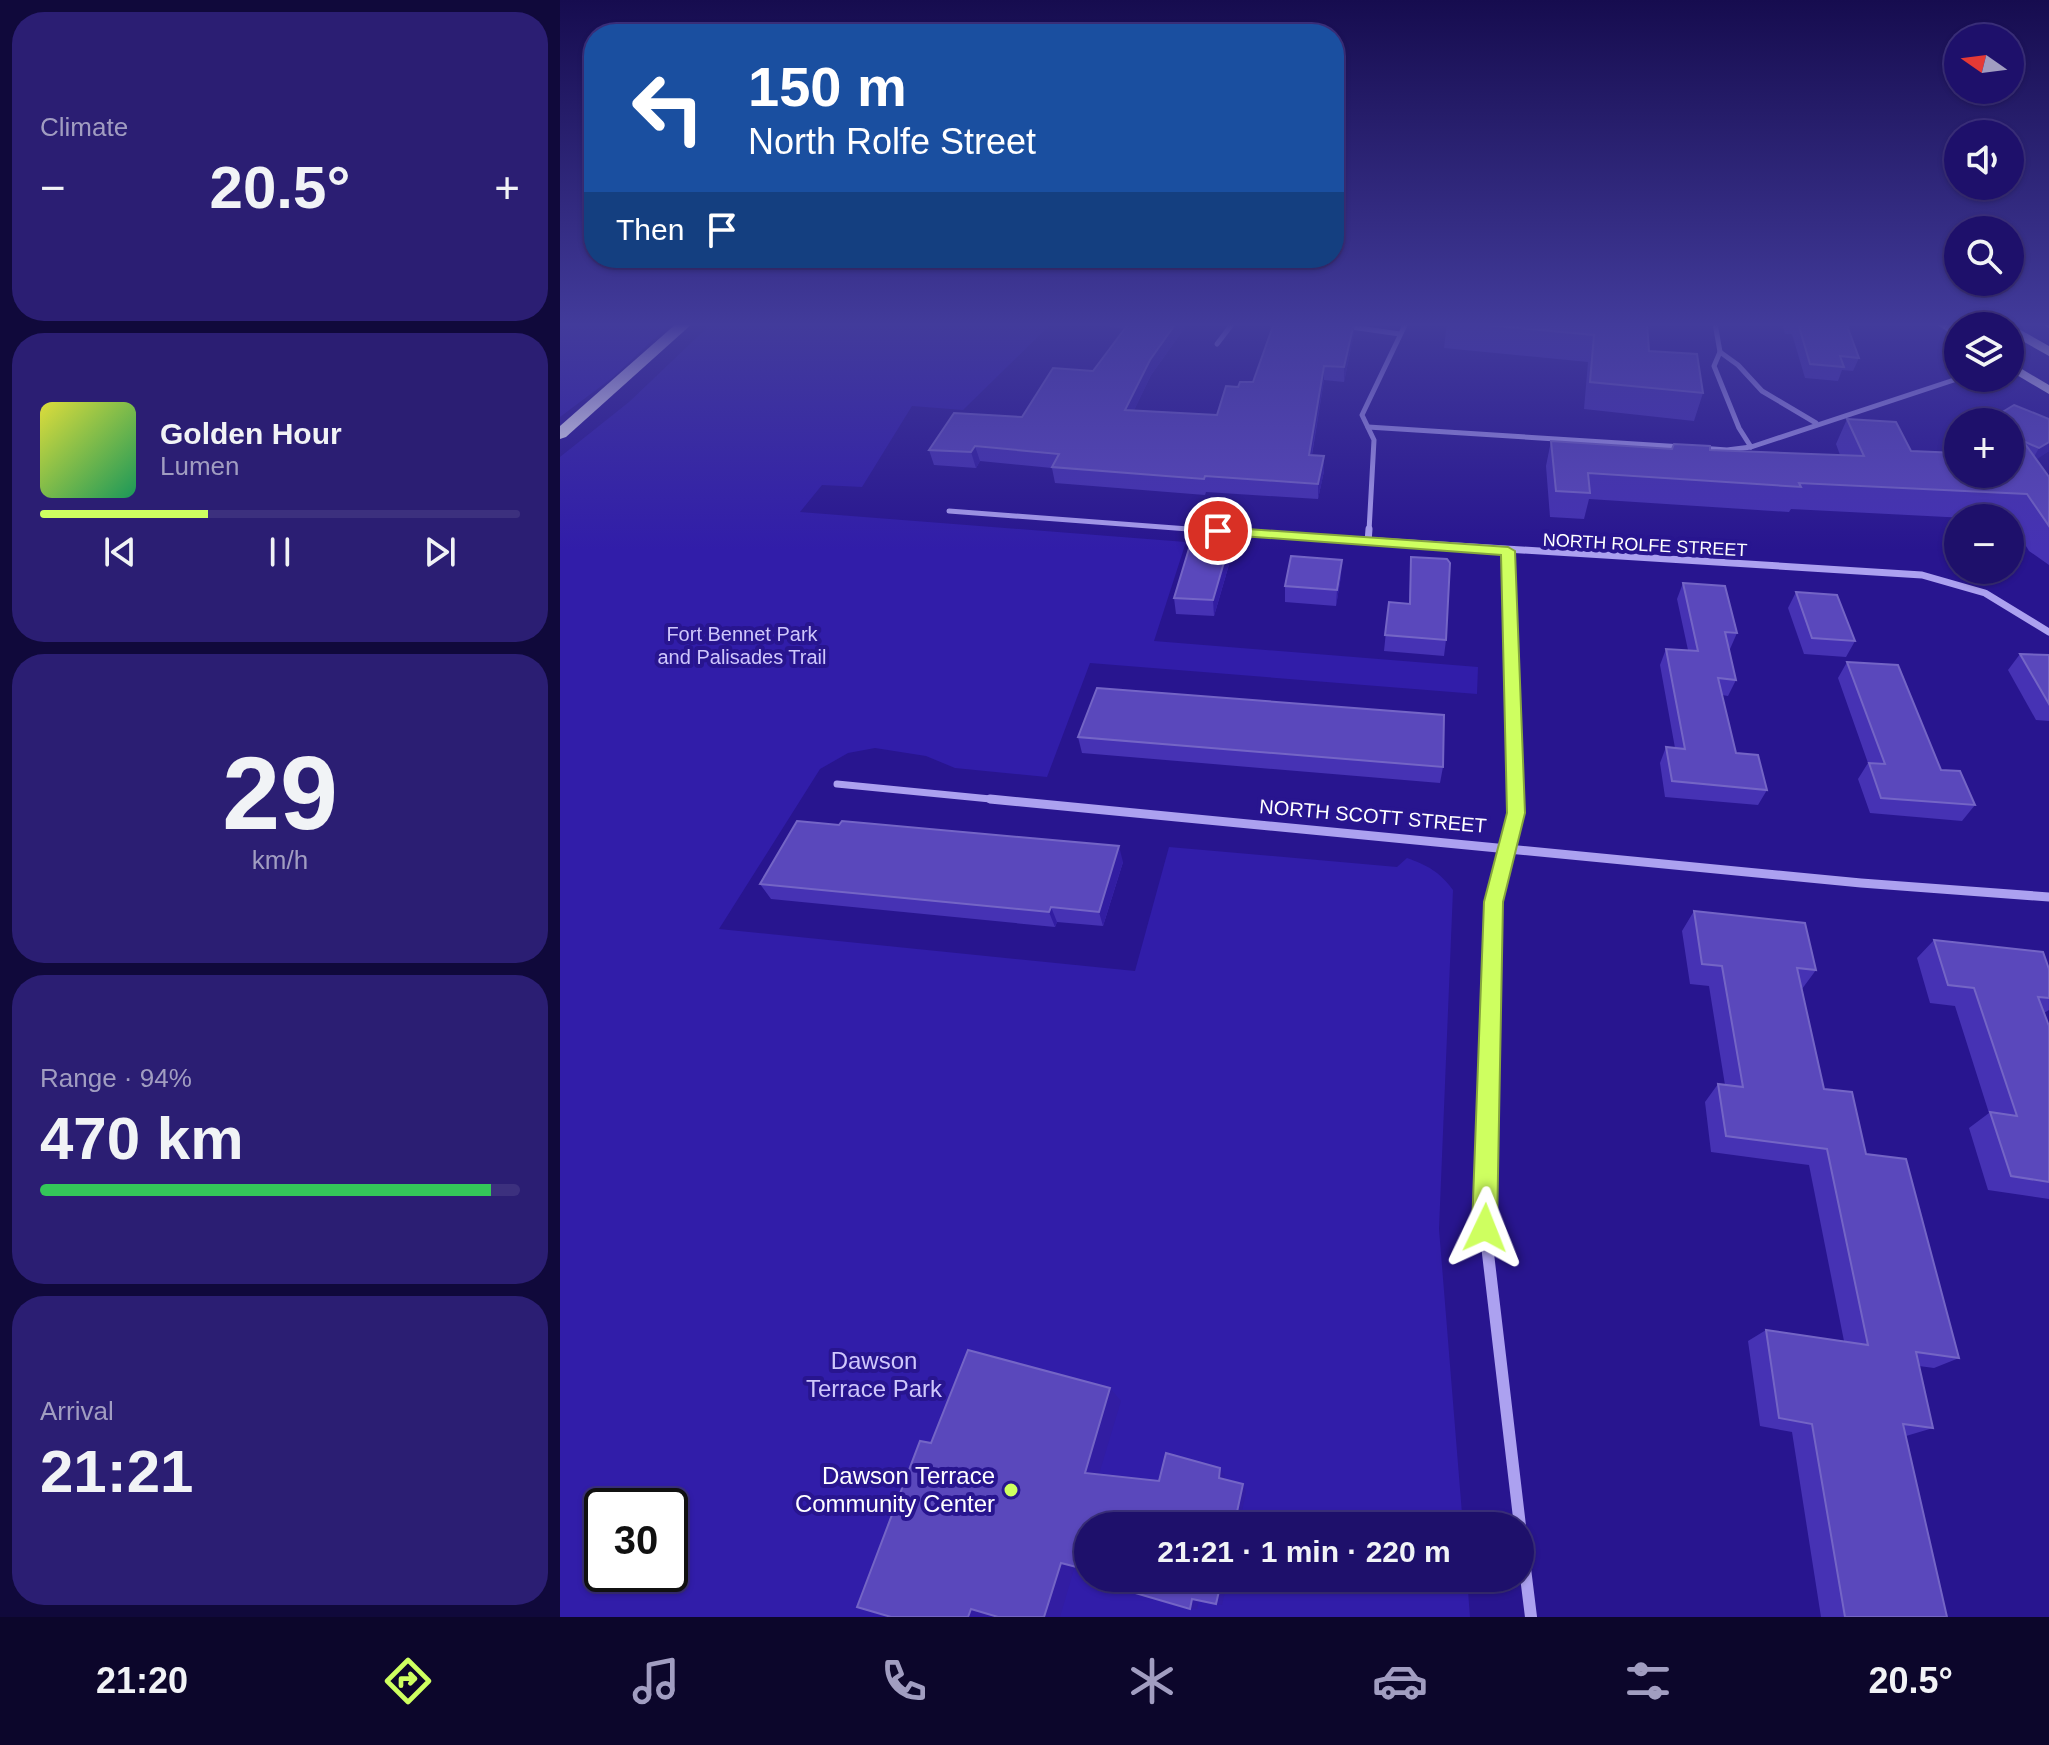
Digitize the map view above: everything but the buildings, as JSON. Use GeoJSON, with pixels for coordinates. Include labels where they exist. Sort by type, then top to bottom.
{"type":"FeatureCollection","features":[{"type":"Feature","properties":{"kind":"highway"},"geometry":{"type":"LineString","coordinates":[[560,434],[600,398]]}},
{"type":"Feature","properties":{"kind":"street"},"geometry":{"type":"LineString","coordinates":[[1368,542],[1374,440],[1362,415],[1370,398]]}},
{"type":"Feature","properties":{"kind":"street"},"geometry":{"type":"LineString","coordinates":[[1729,398],[1737,432],[1751,447]]}},
{"type":"Feature","properties":{"kind":"street"},"geometry":{"type":"LineString","coordinates":[[1775,398],[1816,423]]}},
{"type":"Feature","properties":{"kind":"street"},"geometry":{"type":"LineString","coordinates":[[1368,427],[1727,450],[1751,447],[1895,398]]}},
{"type":"Feature","properties":{"kind":"street","name":"NORTH ROLFE STREET"},"geometry":{"type":"LineString","coordinates":[[949,511],[1368,542],[1902,574],[1955,582],[2008,604],[2049,632]]}},
{"type":"Feature","properties":{"kind":"street"},"geometry":{"type":"LineString","coordinates":[[1508,551],[1516,813],[1494,902],[1485,1228],[1518,1512]]}},
{"type":"Feature","properties":{"kind":"street","name":"NORTH SCOTT STREET"},"geometry":{"type":"LineString","coordinates":[[837,784],[1861,883],[2049,897]]}},
{"type":"Feature","properties":{"kind":"street"},"geometry":{"type":"LineString","coordinates":[[1528,1592],[1531,1617]]}},
{"type":"Feature","properties":{"kind":"green space"},"geometry":{"type":"Polygon","coordinates":[[[560,398],[585,398],[560,417],[560,398]]]}},
{"type":"Feature","properties":{"kind":"green space","name":"Dawson Terrace Park"},"geometry":{"type":"Polygon","coordinates":[[[633,398],[975,398],[963,410],[912,406],[862,487],[822,485],[800,512],[1186,542],[1154,641],[1478,667],[1477,694],[1090,663],[1047,777],[955,768],[926,756],[875,748],[848,753],[820,769],[719,929],[1135,971],[1169,847],[1397,867],[1407,858],[1427,866],[1443,878],[1453,890],[1439,1229],[1462,1512],[1074,1512],[1074,1592],[1468,1592],[1470,1617],[560,1617],[560,457],[633,398]]]}},
{"type":"Feature","properties":{"kind":"place","name":"Dawson Terrace Community Center"},"geometry":{"type":"Point","coordinates":[1011,1490]}},
{"type":"Feature","properties":{"kind":"route"},"geometry":{"type":"LineString","coordinates":[[1218,531],[1508,551],[1516,813],[1494,902],[1485,1228]]}},
{"type":"Feature","properties":{"kind":"park label","name":"Fort Bennet Park and Palisades Trail"},"geometry":{"type":"Point","coordinates":[742,646]}}]}
